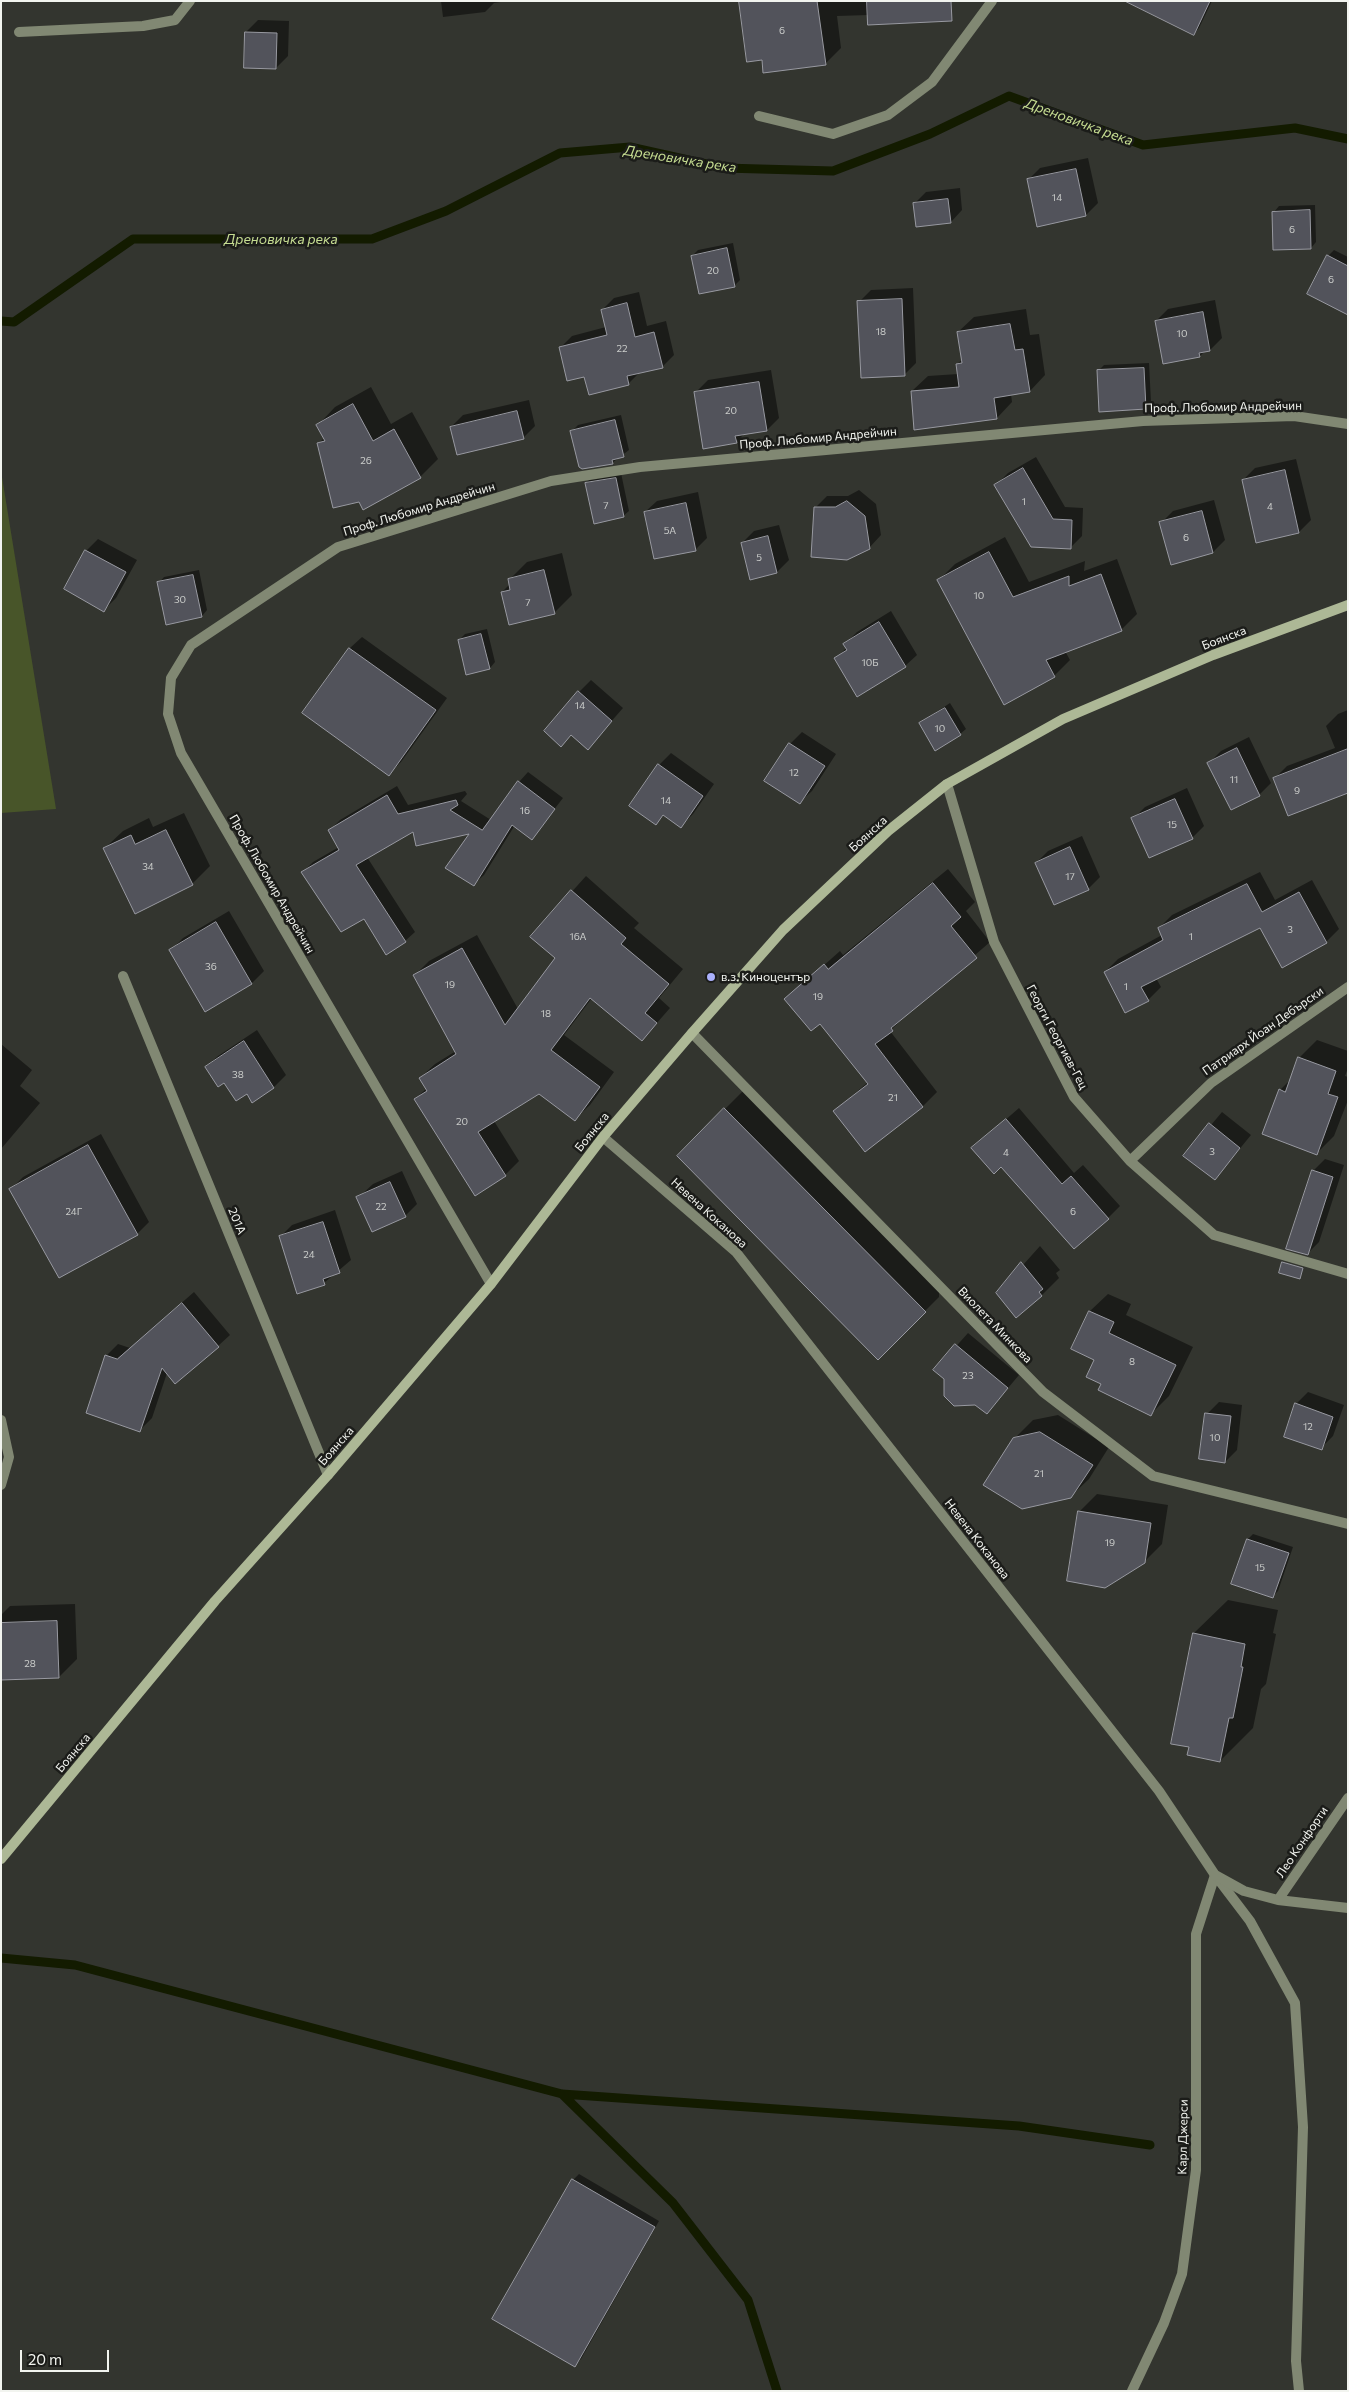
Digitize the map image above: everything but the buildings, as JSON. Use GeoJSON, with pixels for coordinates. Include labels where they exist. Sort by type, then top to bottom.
{"type":"FeatureCollection","features":[{"type":"Feature","properties":{"kind":"main road","name":"Боянска"},"geometry":{"type":"LineString","coordinates":[[1,1859],[215,1601],[328,1475],[491,1284],[603,1137],[692,1033],[783,930],[888,832],[948,784],[1062,719],[1213,655],[1348,605]]}},
{"type":"Feature","properties":{"kind":"street"},"geometry":{"type":"LineString","coordinates":[[19,32],[142,26],[175,20],[190,1]]}},
{"type":"Feature","properties":{"kind":"street"},"geometry":{"type":"LineString","coordinates":[[759,116],[833,134],[888,115],[932,82],[992,1]]}},
{"type":"Feature","properties":{"kind":"street","name":"Проф. Любомир Андрейчин"},"geometry":{"type":"LineString","coordinates":[[491,1284],[181,753],[168,714],[171,678],[192,645],[338,547],[551,481],[650,466],[1143,421],[1294,416],[1348,424]]}},
{"type":"Feature","properties":{"kind":"street","name":"Георги Георгиев-Гец"},"geometry":{"type":"LineString","coordinates":[[948,784],[994,942],[1074,1097],[1130,1161],[1214,1235],[1348,1274]]}},
{"type":"Feature","properties":{"kind":"street","name":"201А"},"geometry":{"type":"LineString","coordinates":[[124,976],[328,1475]]}},
{"type":"Feature","properties":{"kind":"street","name":"Патриарх Йоан Дебърски"},"geometry":{"type":"LineString","coordinates":[[1130,1161],[1211,1083],[1348,987]]}},
{"type":"Feature","properties":{"kind":"street","name":"Виолета Минкова"},"geometry":{"type":"LineString","coordinates":[[692,1033],[1043,1392],[1153,1476],[1348,1524]]}},
{"type":"Feature","properties":{"kind":"street","name":"Невена Коканова"},"geometry":{"type":"LineString","coordinates":[[603,1137],[736,1252],[1158,1791],[1215,1875],[1244,1891],[1278,1900],[1348,1908]]}},
{"type":"Feature","properties":{"kind":"street"},"geometry":{"type":"LineString","coordinates":[[1,1420],[9,1456],[1,1485]]}},
{"type":"Feature","properties":{"kind":"street","name":"Лео Конфорти"},"geometry":{"type":"LineString","coordinates":[[1278,1900],[1348,1798]]}},
{"type":"Feature","properties":{"kind":"street"},"geometry":{"type":"LineString","coordinates":[[1215,1875],[1250,1921],[1295,2003],[1303,2127],[1296,2361],[1299,2391]]}},
{"type":"Feature","properties":{"kind":"street","name":"Карл Джерси"},"geometry":{"type":"LineString","coordinates":[[1132,2391],[1164,2324],[1182,2274],[1196,2170],[1196,1934],[1215,1875]]}},
{"type":"Feature","properties":{"kind":"green space"},"geometry":{"type":"Polygon","coordinates":[[[1,471],[56,809],[1,813],[1,471]]]}},
{"type":"Feature","properties":{"kind":"waterway","name":"Дреновичка река"},"geometry":{"type":"LineString","coordinates":[[1,321],[14,322],[133,239],[372,239],[446,211],[560,153],[630,147],[724,168],[833,171],[930,134],[1009,96],[1143,145],[1295,128],[1348,139]]}},
{"type":"Feature","properties":{"kind":"waterway"},"geometry":{"type":"LineString","coordinates":[[1,1958],[75,1965],[562,2094],[1019,2126],[1150,2145]]}},
{"type":"Feature","properties":{"kind":"waterway"},"geometry":{"type":"LineString","coordinates":[[562,2094],[673,2203],[748,2300],[777,2391]]}},
{"type":"Feature","properties":{"kind":"place","name":"в.з. Киноцентър"},"geometry":{"type":"Point","coordinates":[711,977]}}]}
